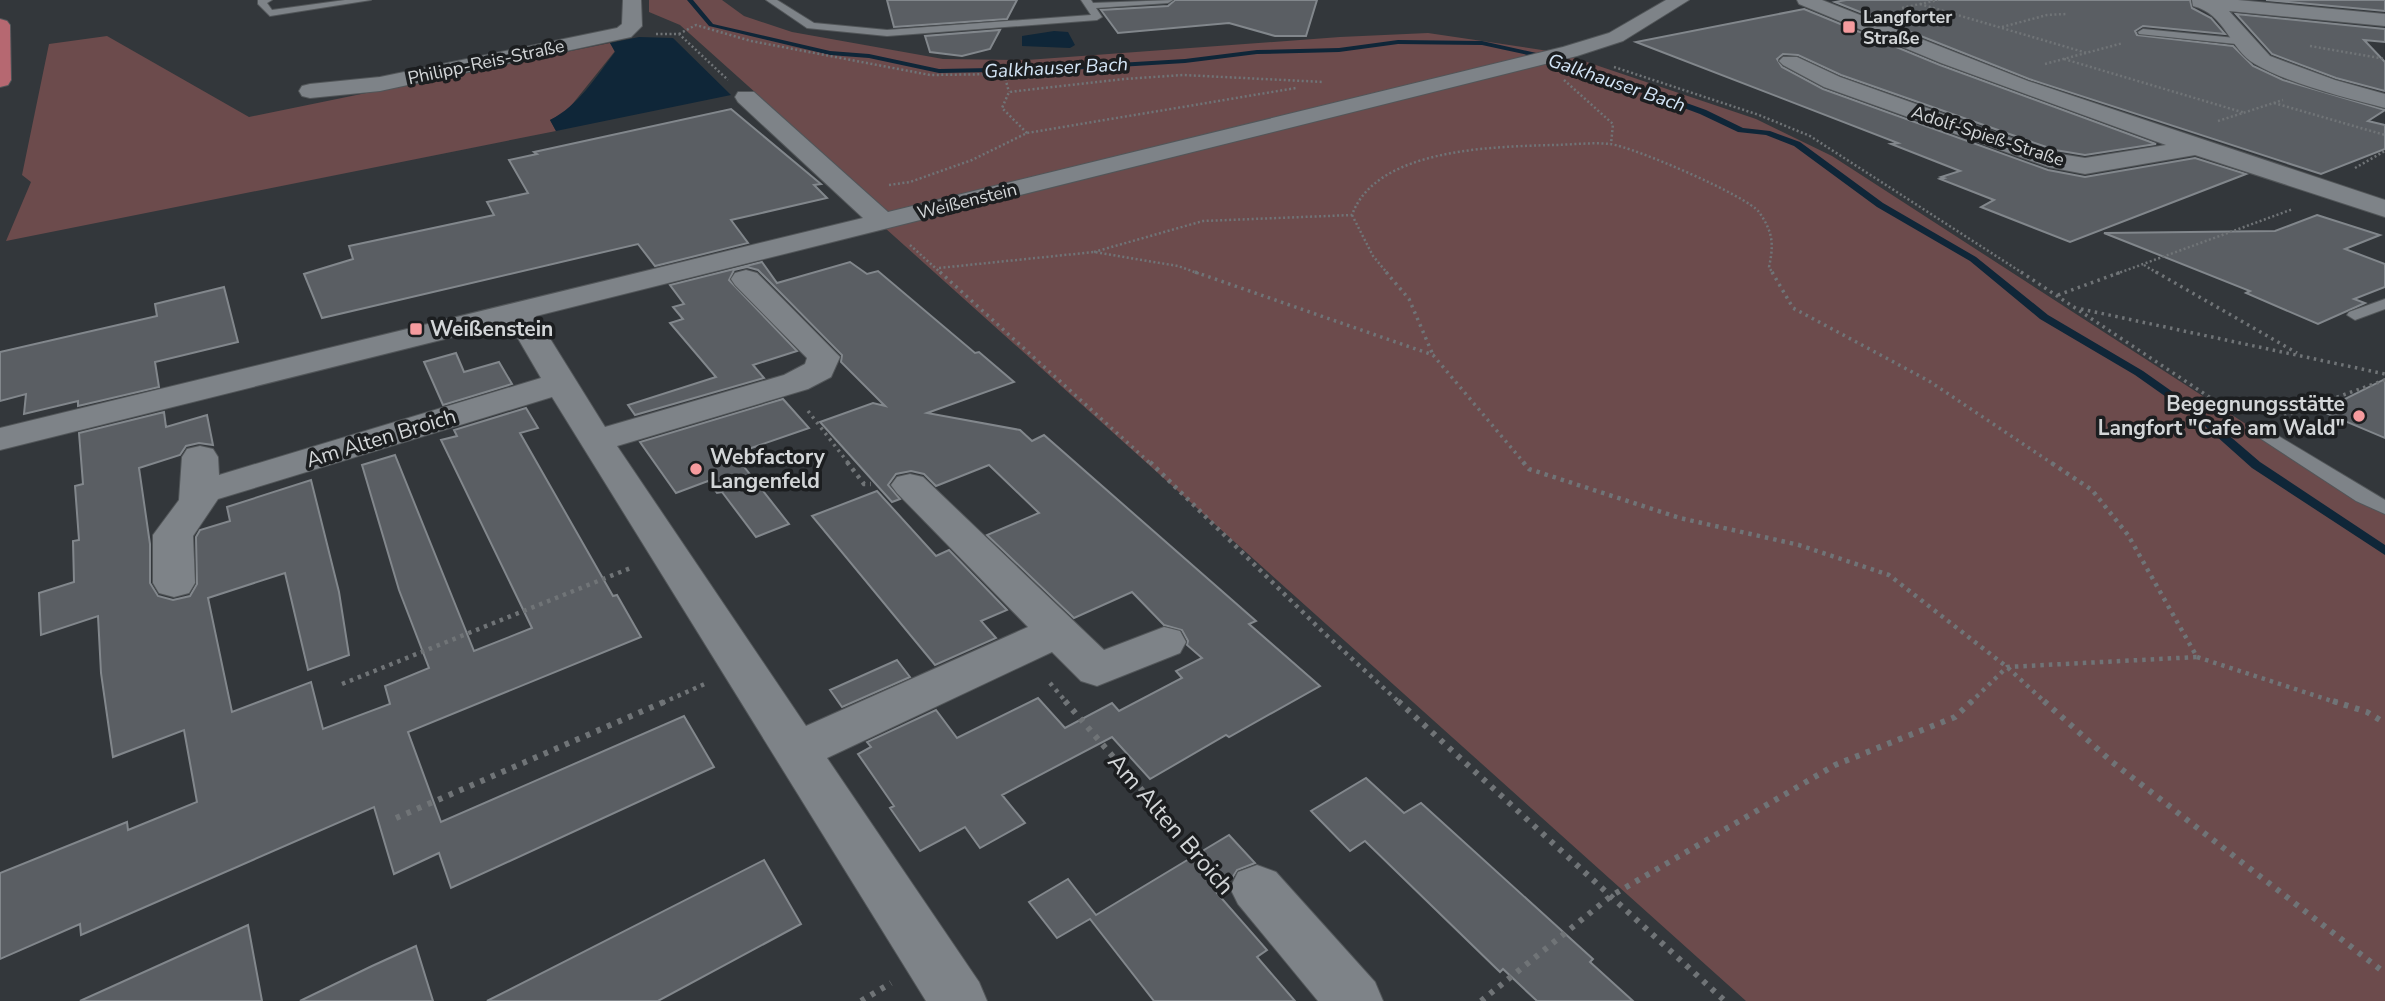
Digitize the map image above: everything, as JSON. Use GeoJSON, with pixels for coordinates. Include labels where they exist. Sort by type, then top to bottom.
{"type":"FeatureCollection","features":[{"type":"Feature","properties":{"kind":"main road"},"geometry":{"type":"LineString","coordinates":[[0,25],[0,80]]}},
{"type":"Feature","properties":{"kind":"street"},"geometry":{"type":"LineString","coordinates":[[624,33],[632,26],[632,0]]}},
{"type":"Feature","properties":{"kind":"street","name":"Weißenstein"},"geometry":{"type":"LineString","coordinates":[[0,439],[1570,52],[1616,37],[1681,0]]}},
{"type":"Feature","properties":{"kind":"street"},"geometry":{"type":"LineString","coordinates":[[1806,0],[2030,91],[2194,149],[2385,209]]}},
{"type":"Feature","properties":{"kind":"street"},"geometry":{"type":"LineString","coordinates":[[2183,0],[2385,20]]}},
{"type":"Feature","properties":{"kind":"street"},"geometry":{"type":"LineString","coordinates":[[2213,2],[2255,54],[2276,67],[2385,101]]}},
{"type":"Feature","properties":{"kind":"street","name":"Philipp-Reis-Straße"},"geometry":{"type":"LineString","coordinates":[[310,91],[380,84],[624,33]]}},
{"type":"Feature","properties":{"kind":"street","name":"Adolf-Spieß-Straße"},"geometry":{"type":"LineString","coordinates":[[1790,61],[1832,82],[2048,159],[2084,166],[2194,149]]}},
{"type":"Feature","properties":{"kind":"street"},"geometry":{"type":"LineString","coordinates":[[746,97],[883,222]]}},
{"type":"Feature","properties":{"kind":"street"},"geometry":{"type":"LineString","coordinates":[[596,442],[796,382],[820,370],[824,358],[746,279]]}},
{"type":"Feature","properties":{"kind":"street"},"geometry":{"type":"LineString","coordinates":[[517,311],[667,554],[958,1001]]}},
{"type":"Feature","properties":{"kind":"street","name":"Am Alten Broich"},"geometry":{"type":"LineString","coordinates":[[174,583],[173,535],[199,504],[201,475],[561,383]]}},
{"type":"Feature","properties":{"kind":"street"},"geometry":{"type":"LineString","coordinates":[[910,485],[1039,639],[1097,670],[1164,642]]}},
{"type":"Feature","properties":{"kind":"street"},"geometry":{"type":"LineString","coordinates":[[795,752],[1039,639]]}},
{"type":"Feature","properties":{"kind":"street","name":"Am Alten Broich"},"geometry":{"type":"LineString","coordinates":[[1257,888],[1354,1001]]}},
{"type":"Feature","properties":{"kind":"lane"},"geometry":{"type":"LineString","coordinates":[[267,0],[261,2],[270,13],[366,0]]}},
{"type":"Feature","properties":{"kind":"lane"},"geometry":{"type":"LineString","coordinates":[[771,0],[811,26],[887,33],[1097,17],[1088,3]]}},
{"type":"Feature","properties":{"kind":"lane"},"geometry":{"type":"LineString","coordinates":[[1088,3],[1168,0]]}},
{"type":"Feature","properties":{"kind":"lane"},"geometry":{"type":"LineString","coordinates":[[2143,32],[2246,42]]}},
{"type":"Feature","properties":{"kind":"lane"},"geometry":{"type":"LineString","coordinates":[[2355,315],[2385,304]]}},
{"type":"Feature","properties":{"kind":"lane"},"geometry":{"type":"LineString","coordinates":[[2255,427],[2363,497],[2385,508]]}},
{"type":"Feature","properties":{"kind":"path"},"geometry":{"type":"LineString","coordinates":[[1920,4],[2087,53]]}},
{"type":"Feature","properties":{"kind":"path"},"geometry":{"type":"LineString","coordinates":[[2000,27],[2047,15],[2066,14]]}},
{"type":"Feature","properties":{"kind":"path"},"geometry":{"type":"LineString","coordinates":[[624,33],[679,34],[696,25],[751,41],[930,75],[1004,74],[1009,92],[1002,108],[1027,133]]}},
{"type":"Feature","properties":{"kind":"path"},"geometry":{"type":"LineString","coordinates":[[679,34],[746,97]]}},
{"type":"Feature","properties":{"kind":"path"},"geometry":{"type":"LineString","coordinates":[[1570,52],[1759,115],[1810,136],[2057,295],[2255,427],[2385,380]]}},
{"type":"Feature","properties":{"kind":"path"},"geometry":{"type":"LineString","coordinates":[[2063,59],[2245,113]]}},
{"type":"Feature","properties":{"kind":"path"},"geometry":{"type":"LineString","coordinates":[[1009,92],[1055,89],[1097,80],[1209,74],[1328,82]]}},
{"type":"Feature","properties":{"kind":"path"},"geometry":{"type":"LineString","coordinates":[[2208,125],[2327,85]]}},
{"type":"Feature","properties":{"kind":"path"},"geometry":{"type":"LineString","coordinates":[[2273,103],[2385,135]]}},
{"type":"Feature","properties":{"kind":"path"},"geometry":{"type":"LineString","coordinates":[[2197,657],[2128,535],[2092,490],[1928,381],[1793,308],[1769,267],[1774,242],[1758,210],[1669,162],[1611,144],[1478,146],[1405,166],[1384,177],[1357,201],[1352,215],[1373,257],[1409,299],[1433,355],[1529,469],[1680,518],[1799,545],[1889,575],[2007,667],[2111,761],[2385,973]]}},
{"type":"Feature","properties":{"kind":"path"},"geometry":{"type":"LineString","coordinates":[[2057,295],[2336,194]]}},
{"type":"Feature","properties":{"kind":"path"},"geometry":{"type":"LineString","coordinates":[[939,268],[1094,252],[1203,222],[1352,215]]}},
{"type":"Feature","properties":{"kind":"path"},"geometry":{"type":"LineString","coordinates":[[883,222],[939,268],[1178,488],[1324,632],[1724,1001]]}},
{"type":"Feature","properties":{"kind":"path"},"geometry":{"type":"LineString","coordinates":[[1094,252],[1178,267],[1433,355]]}},
{"type":"Feature","properties":{"kind":"path"},"geometry":{"type":"LineString","coordinates":[[2144,264],[2301,355]]}},
{"type":"Feature","properties":{"kind":"path"},"geometry":{"type":"LineString","coordinates":[[2078,309],[2385,374]]}},
{"type":"Feature","properties":{"kind":"path"},"geometry":{"type":"LineString","coordinates":[[796,382],[799,399],[864,484],[910,485]]}},
{"type":"Feature","properties":{"kind":"path"},"geometry":{"type":"LineString","coordinates":[[342,684],[667,554]]}},
{"type":"Feature","properties":{"kind":"path","name":"Am Alten Broich"},"geometry":{"type":"LineString","coordinates":[[1039,639],[1237,901],[1257,888]]}},
{"type":"Feature","properties":{"kind":"path"},"geometry":{"type":"LineString","coordinates":[[1481,1001],[1611,896],[1835,765],[1955,717],[2007,667],[2197,657],[2367,712],[2385,723]]}},
{"type":"Feature","properties":{"kind":"path"},"geometry":{"type":"LineString","coordinates":[[396,818],[740,668]]}},
{"type":"Feature","properties":{"kind":"shaded area"},"geometry":{"type":"Polygon","coordinates":[[[649,0],[722,0],[744,16],[792,32],[943,59],[1027,60],[1428,33],[1572,57],[1756,119],[1832,156],[2385,514],[2385,1001],[1746,1001],[885,228],[902,224],[680,25],[649,12],[649,0]]]}},
{"type":"Feature","properties":{"kind":"shaded area"},"geometry":{"type":"Polygon","coordinates":[[[107,36],[249,117],[610,43],[615,51],[566,112],[550,120],[556,131],[6,241],[31,182],[22,175],[49,44],[107,36]]]}},
{"type":"Feature","properties":{"kind":"water"},"geometry":{"type":"Polygon","coordinates":[[[1054,31],[1068,32],[1075,45],[1070,48],[1022,46],[1022,36],[1054,31]]]}},
{"type":"Feature","properties":{"kind":"water"},"geometry":{"type":"Polygon","coordinates":[[[639,37],[673,38],[731,95],[556,131],[550,120],[578,99],[593,81],[615,52],[610,43],[639,37]]]}},
{"type":"Feature","properties":{"kind":"building"},"geometry":{"type":"Polygon","coordinates":[[[887,0],[1017,0],[1007,19],[894,27],[887,0]]]}},
{"type":"Feature","properties":{"kind":"building"},"geometry":{"type":"Polygon","coordinates":[[[1175,0],[1317,0],[1306,36],[1275,36],[1229,23],[1118,33],[1101,10],[1168,6],[1175,0]]]}},
{"type":"Feature","properties":{"kind":"building"},"geometry":{"type":"Polygon","coordinates":[[[2190,0],[2192,8],[2211,18],[2225,34],[2143,26],[2135,31],[2137,35],[2233,46],[2253,66],[2283,80],[2385,110],[2368,121],[2385,125],[2385,149],[2321,174],[2029,79],[1835,2],[2190,0]]]}},
{"type":"Feature","properties":{"kind":"building"},"geometry":{"type":"Polygon","coordinates":[[[2266,0],[2385,0],[2385,11],[2266,0]]]}},
{"type":"Feature","properties":{"kind":"building"},"geometry":{"type":"Polygon","coordinates":[[[1804,9],[1940,65],[2156,144],[2085,155],[2055,150],[1841,75],[1798,55],[1783,54],[1777,59],[1782,67],[1823,89],[2048,170],[2085,177],[2195,158],[2246,174],[2070,242],[1981,207],[1994,200],[1940,179],[1960,171],[1891,144],[1898,143],[1636,42],[1804,9]]]}},
{"type":"Feature","properties":{"kind":"building"},"geometry":{"type":"Polygon","coordinates":[[[2236,14],[2385,29],[2385,42],[2364,40],[2385,62],[2385,91],[2336,78],[2272,54],[2236,14]]]}},
{"type":"Feature","properties":{"kind":"building"},"geometry":{"type":"Polygon","coordinates":[[[1000,30],[990,49],[962,56],[930,52],[925,36],[1000,30]]]}},
{"type":"Feature","properties":{"kind":"building"},"geometry":{"type":"Polygon","coordinates":[[[731,109],[821,184],[814,185],[827,198],[731,220],[748,243],[655,266],[638,244],[322,318],[304,274],[353,259],[349,246],[494,215],[487,202],[528,193],[509,160],[537,154],[534,152],[731,109]]]}},
{"type":"Feature","properties":{"kind":"building"},"geometry":{"type":"Polygon","coordinates":[[[2317,215],[2380,235],[2345,249],[2385,264],[2385,287],[2354,299],[2365,303],[2318,324],[2246,293],[2250,291],[2104,233],[2275,231],[2317,215]]]}},
{"type":"Feature","properties":{"kind":"building"},"geometry":{"type":"Polygon","coordinates":[[[762,262],[777,283],[850,262],[867,274],[878,271],[975,353],[979,352],[1014,382],[927,413],[1020,430],[1032,441],[1044,435],[1256,621],[1249,624],[1320,686],[1229,737],[1226,735],[1150,779],[1112,737],[1002,795],[1025,823],[980,848],[965,827],[920,851],[890,808],[894,806],[858,754],[871,747],[867,742],[936,710],[957,738],[1038,698],[1065,728],[1112,703],[1119,711],[1182,678],[1176,671],[1202,658],[1187,645],[1188,641],[1182,630],[1164,625],[1132,592],[1074,618],[987,535],[1039,513],[989,465],[936,486],[924,474],[911,471],[896,474],[888,485],[900,499],[892,502],[820,422],[873,403],[885,406],[841,362],[842,355],[758,270],[747,267],[734,270],[729,280],[797,351],[753,365],[764,378],[635,415],[628,405],[716,377],[670,323],[683,319],[673,307],[684,304],[670,285],[762,262]]]}},
{"type":"Feature","properties":{"kind":"building"},"geometry":{"type":"Polygon","coordinates":[[[224,287],[238,342],[155,362],[159,387],[78,406],[78,401],[24,414],[26,394],[0,401],[0,352],[157,316],[155,304],[224,287]]]}},
{"type":"Feature","properties":{"kind":"building"},"geometry":{"type":"Polygon","coordinates":[[[456,353],[464,372],[499,362],[512,384],[443,405],[424,362],[456,353]]]}},
{"type":"Feature","properties":{"kind":"building","name":"Begegnungsstätte Langfort \"Cafe am Wald\""},"geometry":{"type":"Polygon","coordinates":[[[2385,379],[2385,438],[2321,411],[2385,379]]]}},
{"type":"Feature","properties":{"kind":"building"},"geometry":{"type":"Polygon","coordinates":[[[783,399],[809,428],[734,454],[789,524],[756,537],[722,492],[717,493],[708,481],[676,493],[640,442],[783,399]]]}},
{"type":"Feature","properties":{"kind":"building"},"geometry":{"type":"Polygon","coordinates":[[[526,408],[538,428],[520,433],[613,596],[617,595],[641,637],[408,732],[441,822],[684,716],[714,767],[451,888],[439,853],[394,874],[374,807],[81,935],[80,924],[0,959],[0,873],[127,822],[128,830],[197,802],[184,730],[113,757],[101,673],[98,616],[41,635],[39,593],[74,582],[73,541],[79,540],[75,486],[83,484],[79,433],[164,412],[166,427],[207,415],[213,445],[199,443],[186,446],[180,455],[139,468],[150,544],[150,583],[158,596],[173,600],[190,596],[197,584],[196,537],[200,530],[230,521],[227,507],[311,480],[339,592],[349,655],[308,670],[285,573],[208,598],[232,712],[311,682],[323,729],[390,704],[385,686],[429,668],[399,590],[362,465],[395,455],[474,651],[532,628],[441,440],[457,436],[454,430],[526,408]]]}},
{"type":"Feature","properties":{"kind":"building"},"geometry":{"type":"Polygon","coordinates":[[[877,491],[936,556],[949,550],[1007,610],[981,621],[996,638],[935,665],[812,516],[877,491]]]}},
{"type":"Feature","properties":{"kind":"building"},"geometry":{"type":"Polygon","coordinates":[[[897,660],[910,677],[842,707],[830,690],[897,660]]]}},
{"type":"Feature","properties":{"kind":"building"},"geometry":{"type":"Polygon","coordinates":[[[1366,778],[1404,813],[1421,803],[1593,959],[1590,962],[1633,1001],[1537,1001],[1503,969],[1500,972],[1365,841],[1350,851],[1311,811],[1366,778]]]}},
{"type":"Feature","properties":{"kind":"building"},"geometry":{"type":"Polygon","coordinates":[[[1229,835],[1255,863],[1237,870],[1229,883],[1216,892],[1267,950],[1257,957],[1295,1001],[1154,1001],[1090,919],[1057,938],[1029,902],[1068,879],[1096,915],[1229,835]]]}},
{"type":"Feature","properties":{"kind":"building"},"geometry":{"type":"Polygon","coordinates":[[[764,860],[801,924],[658,1001],[487,1001],[764,860]]]}},
{"type":"Feature","properties":{"kind":"building"},"geometry":{"type":"Polygon","coordinates":[[[248,925],[262,1001],[80,1001],[248,925]]]}},
{"type":"Feature","properties":{"kind":"building"},"geometry":{"type":"Polygon","coordinates":[[[416,946],[433,1001],[300,1001],[372,966],[416,946]]]}},
{"type":"Feature","properties":{"kind":"waterway","name":"Galkhauser Bach"},"geometry":{"type":"LineString","coordinates":[[690,0],[711,25],[830,53],[869,56],[939,71],[1052,69],[1185,61],[1257,52],[1339,50],[1398,42],[1482,43],[1562,60],[1703,112],[1741,130],[1767,133],[1797,144],[1880,205],[1973,259],[2044,317],[2139,373],[2200,416],[2256,465],[2385,551]]}},
{"type":"Feature","properties":{"kind":"place","name":"Langforter Straße"},"geometry":{"type":"Point","coordinates":[1849,27]}},
{"type":"Feature","properties":{"kind":"place","name":"Weißenstein"},"geometry":{"type":"Point","coordinates":[416,329]}},
{"type":"Feature","properties":{"kind":"place","name":"Begegnungsstätte Langfort \"Cafe am Wald\""},"geometry":{"type":"Point","coordinates":[2359,416]}},
{"type":"Feature","properties":{"kind":"place","name":"Webfactory Langenfeld"},"geometry":{"type":"Point","coordinates":[696,469]}}]}
